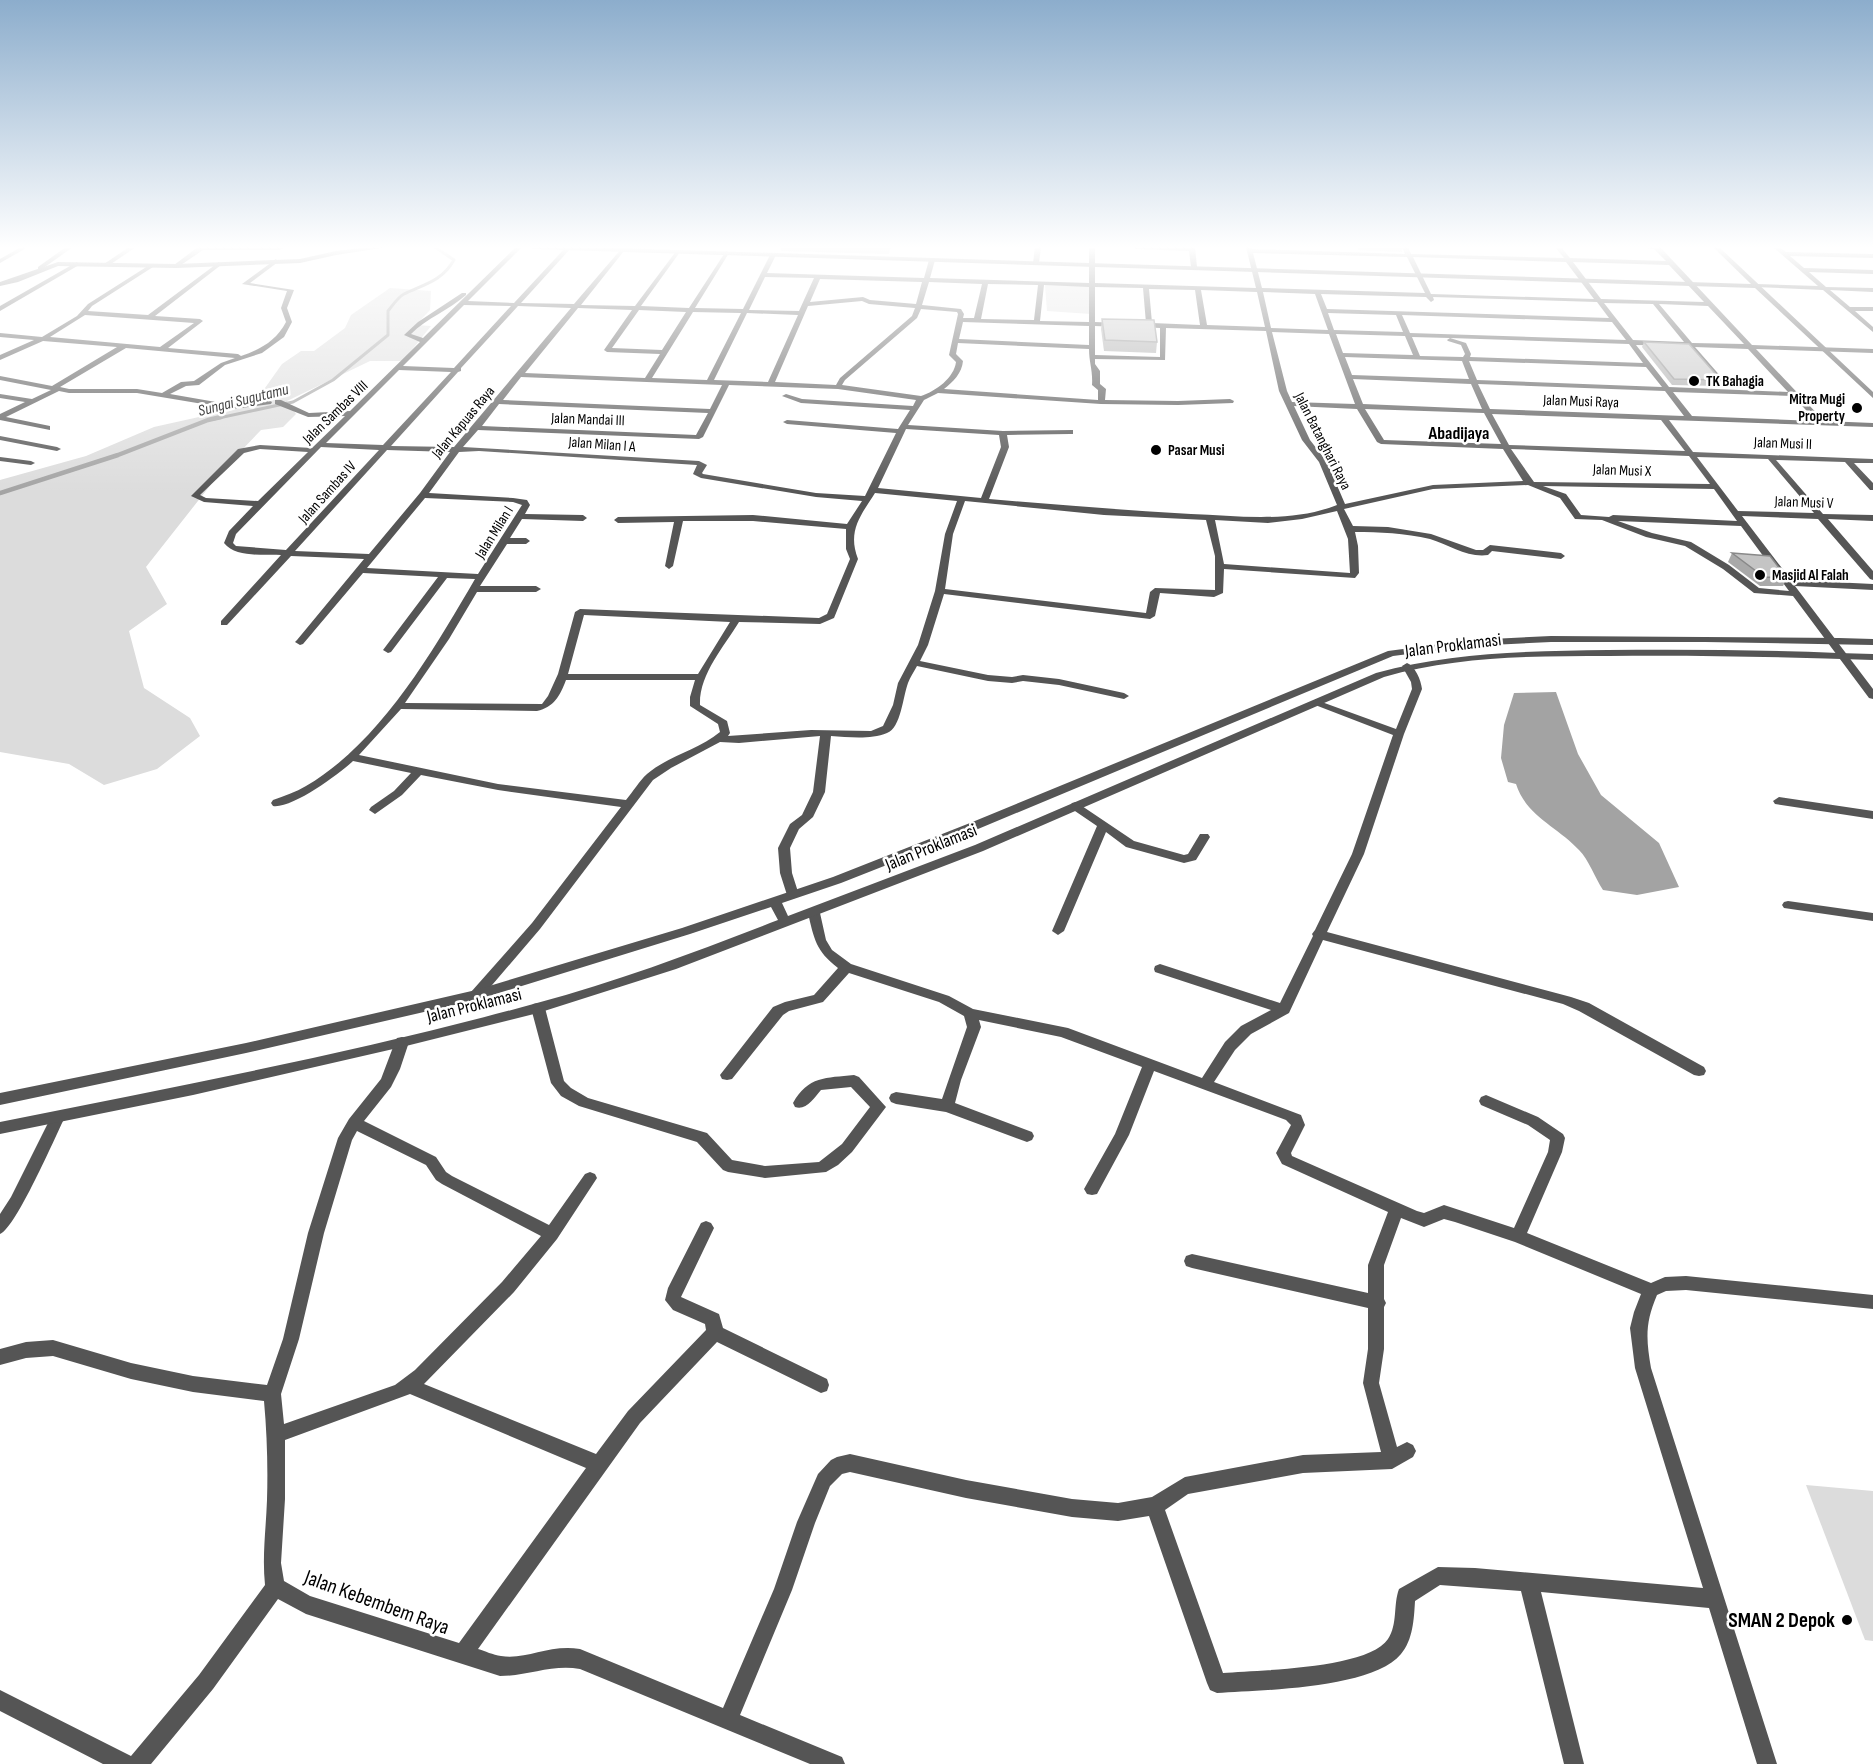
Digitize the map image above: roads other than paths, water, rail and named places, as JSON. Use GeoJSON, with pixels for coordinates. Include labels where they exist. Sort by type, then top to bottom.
{"type":"FeatureCollection","features":[{"type":"Feature","properties":{"kind":"street"},"geometry":{"type":"LineString","coordinates":[[0,358],[58,329]]}},
{"type":"Feature","properties":{"kind":"street"},"geometry":{"type":"LineString","coordinates":[[162,348],[188,329]]}},
{"type":"Feature","properties":{"kind":"street"},"geometry":{"type":"LineString","coordinates":[[162,396],[183,384],[196,383],[223,364],[267,347],[287,329]]}},
{"type":"Feature","properties":{"kind":"street"},"geometry":{"type":"LineString","coordinates":[[414,329],[406,335],[425,341]]}},
{"type":"Feature","properties":{"kind":"street","name":"Jalan Sambas VIII"},"geometry":{"type":"LineString","coordinates":[[289,554],[248,551],[232,548],[228,543],[232,532],[437,329]]}},
{"type":"Feature","properties":{"kind":"street","name":"Jalan Sambas IV"},"geometry":{"type":"LineString","coordinates":[[224,623],[384,447],[497,329]]}},
{"type":"Feature","properties":{"kind":"street","name":"Jalan Kapuas Raya"},"geometry":{"type":"LineString","coordinates":[[300,642],[362,570],[456,450],[556,329]]}},
{"type":"Feature","properties":{"kind":"street"},"geometry":{"type":"LineString","coordinates":[[621,329],[608,350],[663,352]]}},
{"type":"Feature","properties":{"kind":"street"},"geometry":{"type":"LineString","coordinates":[[647,380],[677,329]]}},
{"type":"Feature","properties":{"kind":"street"},"geometry":{"type":"LineString","coordinates":[[710,382],[736,329]]}},
{"type":"Feature","properties":{"kind":"street"},"geometry":{"type":"LineString","coordinates":[[771,383],[794,329]]}},
{"type":"Feature","properties":{"kind":"street"},"geometry":{"type":"LineString","coordinates":[[838,387],[842,379],[902,329]]}},
{"type":"Feature","properties":{"kind":"street"},"geometry":{"type":"LineString","coordinates":[[519,375],[771,383],[838,387],[921,398],[932,396],[957,374],[961,366],[960,361],[952,355],[958,329]]}},
{"type":"Feature","properties":{"kind":"street"},"geometry":{"type":"LineString","coordinates":[[1092,329],[1092,365],[1097,370],[1096,385],[1102,389],[1101,402]]}},
{"type":"Feature","properties":{"kind":"street"},"geometry":{"type":"LineString","coordinates":[[1091,357],[1163,359],[1162,329]]}},
{"type":"Feature","properties":{"kind":"street"},"geometry":{"type":"LineString","coordinates":[[1248,329],[1408,334],[1481,331],[1690,345],[1873,351]]}},
{"type":"Feature","properties":{"kind":"street"},"geometry":{"type":"LineString","coordinates":[[1406,329],[1418,358]]}},
{"type":"Feature","properties":{"kind":"street"},"geometry":{"type":"LineString","coordinates":[[1622,329],[1690,419]]}},
{"type":"Feature","properties":{"kind":"street"},"geometry":{"type":"LineString","coordinates":[[1677,329],[1730,391]]}},
{"type":"Feature","properties":{"kind":"street"},"geometry":{"type":"LineString","coordinates":[[1735,329],[1822,423]]}},
{"type":"Feature","properties":{"kind":"street"},"geometry":{"type":"LineString","coordinates":[[1802,329],[1873,396]]}},
{"type":"Feature","properties":{"kind":"street","name":"Jalan Batanghari Raya"},"geometry":{"type":"LineString","coordinates":[[1220,566],[1352,576],[1355,573],[1355,549],[1351,529],[1323,462],[1306,440],[1289,404],[1275,365],[1270,330]]}},
{"type":"Feature","properties":{"kind":"street"},"geometry":{"type":"LineString","coordinates":[[1481,331],[1495,345]]}},
{"type":"Feature","properties":{"kind":"street"},"geometry":{"type":"LineString","coordinates":[[1332,332],[1360,407]]}},
{"type":"Feature","properties":{"kind":"street"},"geometry":{"type":"LineString","coordinates":[[0,335],[245,357]]}},
{"type":"Feature","properties":{"kind":"street"},"geometry":{"type":"LineString","coordinates":[[1430,339],[1459,341],[1464,344],[1468,354],[1465,359],[1473,382],[1504,447],[1529,483],[1563,496],[1578,517],[1743,524]]}},
{"type":"Feature","properties":{"kind":"street"},"geometry":{"type":"LineString","coordinates":[[955,341],[1091,347]]}},
{"type":"Feature","properties":{"kind":"street"},"geometry":{"type":"LineString","coordinates":[[1,416],[31,402],[126,345]]}},
{"type":"Feature","properties":{"kind":"street"},"geometry":{"type":"LineString","coordinates":[[1500,352],[1505,360]]}},
{"type":"Feature","properties":{"kind":"street"},"geometry":{"type":"LineString","coordinates":[[1341,355],[1650,365]]}},
{"type":"Feature","properties":{"kind":"street"},"geometry":{"type":"LineString","coordinates":[[398,368],[459,370]]}},
{"type":"Feature","properties":{"kind":"street"},"geometry":{"type":"LineString","coordinates":[[1350,377],[1793,394]]}},
{"type":"Feature","properties":{"kind":"street"},"geometry":{"type":"LineString","coordinates":[[0,378],[84,393],[122,389],[233,407],[268,402]]}},
{"type":"Feature","properties":{"kind":"street"},"geometry":{"type":"LineString","coordinates":[[497,402],[712,411],[727,382]]}},
{"type":"Feature","properties":{"kind":"street"},"geometry":{"type":"LineString","coordinates":[[938,391],[1101,402],[1230,401]]}},
{"type":"Feature","properties":{"kind":"street"},"geometry":{"type":"LineString","coordinates":[[0,396],[31,402]]}},
{"type":"Feature","properties":{"kind":"street"},"geometry":{"type":"LineString","coordinates":[[786,396],[801,401],[913,408]]}},
{"type":"Feature","properties":{"kind":"street"},"geometry":{"type":"LineString","coordinates":[[400,706],[542,708],[548,704],[564,677],[570,642],[580,612],[736,619],[826,620],[831,616],[854,560],[850,549],[850,527],[873,490],[902,429],[921,398]]}},
{"type":"Feature","properties":{"kind":"street"},"geometry":{"type":"LineString","coordinates":[[278,402],[308,415],[352,412]]}},
{"type":"Feature","properties":{"kind":"street","name":"Jalan Musi Raya"},"geometry":{"type":"LineString","coordinates":[[1289,404],[1873,425]]}},
{"type":"Feature","properties":{"kind":"street","name":"Jalan Musi II"},"geometry":{"type":"LineString","coordinates":[[1360,407],[1382,442],[1873,460]]}},
{"type":"Feature","properties":{"kind":"street","name":"Jalan Mandai III"},"geometry":{"type":"LineString","coordinates":[[476,428],[699,437],[712,411]]}},
{"type":"Feature","properties":{"kind":"street"},"geometry":{"type":"LineString","coordinates":[[1,416],[47,428]]}},
{"type":"Feature","properties":{"kind":"street"},"geometry":{"type":"LineString","coordinates":[[1664,418],[1873,696]]}},
{"type":"Feature","properties":{"kind":"street"},"geometry":{"type":"LineString","coordinates":[[787,422],[1003,433],[1070,432]]}},
{"type":"Feature","properties":{"kind":"street"},"geometry":{"type":"LineString","coordinates":[[984,501],[1005,447],[1003,433]]}},
{"type":"Feature","properties":{"kind":"street"},"geometry":{"type":"LineString","coordinates":[[0,438],[57,449]]}},
{"type":"Feature","properties":{"kind":"street"},"geometry":{"type":"LineString","coordinates":[[261,504],[204,500],[195,496],[241,451],[260,447],[384,447],[456,450]]}},
{"type":"Feature","properties":{"kind":"street","name":"Jalan Milan I A"},"geometry":{"type":"LineString","coordinates":[[456,450],[479,449],[699,463],[703,465],[698,475],[729,478],[816,495],[868,499]]}},
{"type":"Feature","properties":{"kind":"street"},"geometry":{"type":"LineString","coordinates":[[1769,456],[1873,577]]}},
{"type":"Feature","properties":{"kind":"street"},"geometry":{"type":"LineString","coordinates":[[0,459],[31,463]]}},
{"type":"Feature","properties":{"kind":"street"},"geometry":{"type":"LineString","coordinates":[[1846,459],[1873,488]]}},
{"type":"Feature","properties":{"kind":"street","name":"Jalan Musi X"},"geometry":{"type":"LineString","coordinates":[[873,490],[1104,512],[1279,519],[1433,487],[1564,482],[1715,487]]}},
{"type":"Feature","properties":{"kind":"street","name":"Jalan Milan I"},"geometry":{"type":"LineString","coordinates":[[277,803],[307,791],[350,757],[400,706],[526,505],[524,502],[513,500],[423,495]]}},
{"type":"Feature","properties":{"kind":"street"},"geometry":{"type":"LineString","coordinates":[[718,739],[739,740],[787,734],[871,734],[884,731],[891,722],[903,683],[915,663],[940,591],[944,551],[962,499]]}},
{"type":"Feature","properties":{"kind":"street","name":"Jalan Musi V"},"geometry":{"type":"LineString","coordinates":[[1735,513],[1873,518]]}},
{"type":"Feature","properties":{"kind":"street"},"geometry":{"type":"LineString","coordinates":[[520,516],[583,518]]}},
{"type":"Feature","properties":{"kind":"street"},"geometry":{"type":"LineString","coordinates":[[618,520],[753,518],[850,527]]}},
{"type":"Feature","properties":{"kind":"street"},"geometry":{"type":"LineString","coordinates":[[940,591],[1150,616],[1155,592],[1158,590],[1218,593],[1220,591],[1220,566],[1210,518]]}},
{"type":"Feature","properties":{"kind":"street"},"geometry":{"type":"LineString","coordinates":[[1603,518],[1649,535],[1688,544],[1726,567],[1757,591],[1797,594]]}},
{"type":"Feature","properties":{"kind":"street"},"geometry":{"type":"LineString","coordinates":[[669,566],[679,524],[678,519]]}},
{"type":"Feature","properties":{"kind":"street"},"geometry":{"type":"LineString","coordinates":[[1351,529],[1388,530],[1431,537],[1475,553],[1485,553],[1490,549],[1560,556]]}},
{"type":"Feature","properties":{"kind":"street"},"geometry":{"type":"LineString","coordinates":[[503,541],[526,542]]}},
{"type":"Feature","properties":{"kind":"street"},"geometry":{"type":"LineString","coordinates":[[289,554],[371,558]]}},
{"type":"Feature","properties":{"kind":"street"},"geometry":{"type":"LineString","coordinates":[[362,570],[481,577]]}},
{"type":"Feature","properties":{"kind":"street"},"geometry":{"type":"LineString","coordinates":[[388,650],[444,575]]}},
{"type":"Feature","properties":{"kind":"street"},"geometry":{"type":"LineString","coordinates":[[1789,583],[1873,587]]}},
{"type":"Feature","properties":{"kind":"street"},"geometry":{"type":"LineString","coordinates":[[475,589],[536,589]]}},
{"type":"Feature","properties":{"kind":"street"},"geometry":{"type":"LineString","coordinates":[[476,995],[536,927],[649,778],[725,733],[723,723],[695,706],[695,692],[736,619]]}},
{"type":"Feature","properties":{"kind":"street","name":"Jalan Proklamasi"},"geometry":{"type":"LineString","coordinates":[[0,1099],[246,1048],[476,995],[674,935],[793,895],[974,826],[1392,653],[1486,642],[1568,639],[1743,638],[1873,642]]}},
{"type":"Feature","properties":{"kind":"street"},"geometry":{"type":"LineString","coordinates":[[1568,639],[1579,654]]}},
{"type":"Feature","properties":{"kind":"street"},"geometry":{"type":"LineString","coordinates":[[1412,649],[1432,662]]}},
{"type":"Feature","properties":{"kind":"street","name":"Jalan Proklamasi"},"geometry":{"type":"LineString","coordinates":[[0,1128],[402,1042],[538,1008],[671,966],[979,848],[1315,703],[1407,666],[1497,656],[1579,654],[1694,652],[1873,657]]}},
{"type":"Feature","properties":{"kind":"street"},"geometry":{"type":"LineString","coordinates":[[915,663],[988,678],[1012,680],[1023,678],[1059,682],[1124,696]]}},
{"type":"Feature","properties":{"kind":"street"},"geometry":{"type":"LineString","coordinates":[[1206,1083],[1230,1046],[1246,1030],[1284,1009],[1358,854],[1399,734],[1417,690],[1416,682],[1407,666]]}},
{"type":"Feature","properties":{"kind":"street"},"geometry":{"type":"LineString","coordinates":[[564,677],[702,677]]}},
{"type":"Feature","properties":{"kind":"street"},"geometry":{"type":"LineString","coordinates":[[1315,703],[1399,734]]}},
{"type":"Feature","properties":{"kind":"street"},"geometry":{"type":"LineString","coordinates":[[793,895],[786,873],[784,848],[794,827],[807,817],[819,792],[826,733]]}},
{"type":"Feature","properties":{"kind":"street"},"geometry":{"type":"LineString","coordinates":[[350,757],[498,787],[629,804]]}},
{"type":"Feature","properties":{"kind":"street"},"geometry":{"type":"LineString","coordinates":[[375,810],[398,793],[420,770]]}},
{"type":"Feature","properties":{"kind":"street"},"geometry":{"type":"LineString","coordinates":[[1779,801],[1873,815]]}},
{"type":"Feature","properties":{"kind":"street"},"geometry":{"type":"LineString","coordinates":[[1076,806],[1138,848],[1184,859],[1192,857],[1204,837]]}},
{"type":"Feature","properties":{"kind":"street"},"geometry":{"type":"LineString","coordinates":[[1058,931],[1103,825]]}},
{"type":"Feature","properties":{"kind":"street"},"geometry":{"type":"LineString","coordinates":[[775,901],[785,923]]}},
{"type":"Feature","properties":{"kind":"street"},"geometry":{"type":"LineString","coordinates":[[1788,905],[1873,917]]}},
{"type":"Feature","properties":{"kind":"street"},"geometry":{"type":"LineString","coordinates":[[814,913],[820,940],[828,953],[846,967],[944,999],[970,1013],[1063,1032],[1291,1116],[1296,1119],[1298,1125],[1283,1153],[1284,1157],[1395,1210],[1424,1220],[1444,1212],[1518,1236],[1651,1290]]}},
{"type":"Feature","properties":{"kind":"street"},"geometry":{"type":"LineString","coordinates":[[1318,934],[1566,1000],[1584,1007],[1699,1071]]}},
{"type":"Feature","properties":{"kind":"street"},"geometry":{"type":"LineString","coordinates":[[727,1075],[778,1011],[785,1007],[818,999],[846,967]]}},
{"type":"Feature","properties":{"kind":"street"},"geometry":{"type":"LineString","coordinates":[[1160,969],[1284,1009]]}},
{"type":"Feature","properties":{"kind":"street"},"geometry":{"type":"LineString","coordinates":[[538,1008],[554,1075],[566,1092],[584,1102],[702,1137],[728,1166],[765,1172],[821,1167],[833,1161],[847,1148],[879,1107],[854,1081],[817,1085],[800,1103]]}},
{"type":"Feature","properties":{"kind":"street"},"geometry":{"type":"LineString","coordinates":[[947,1106],[974,1027],[970,1013]]}},
{"type":"Feature","properties":{"kind":"street","name":"Jalan Kebembem Raya"},"geometry":{"type":"LineString","coordinates":[[402,1042],[386,1083],[345,1138],[316,1233],[291,1339],[272,1394],[276,1435],[276,1499],[272,1563],[275,1587],[306,1604],[462,1655],[510,1666],[566,1655],[580,1659],[835,1764]]}},
{"type":"Feature","properties":{"kind":"street"},"geometry":{"type":"LineString","coordinates":[[1092,1189],[1122,1135],[1150,1063]]}},
{"type":"Feature","properties":{"kind":"street"},"geometry":{"type":"LineString","coordinates":[[896,1098],[947,1106],[1027,1136]]}},
{"type":"Feature","properties":{"kind":"street"},"geometry":{"type":"LineString","coordinates":[[1486,1101],[1533,1121],[1558,1138],[1555,1152],[1518,1236]]}},
{"type":"Feature","properties":{"kind":"street"},"geometry":{"type":"LineString","coordinates":[[0,1227],[16,1202],[58,1117]]}},
{"type":"Feature","properties":{"kind":"street"},"geometry":{"type":"LineString","coordinates":[[354,1123],[431,1161],[441,1176],[447,1180],[552,1234]]}},
{"type":"Feature","properties":{"kind":"street"},"geometry":{"type":"LineString","coordinates":[[276,1435],[400,1391],[421,1376],[508,1287],[552,1234],[590,1178]]}},
{"type":"Feature","properties":{"kind":"street"},"geometry":{"type":"LineString","coordinates":[[728,1719],[783,1590],[824,1480],[837,1466],[850,1463],[966,1489],[1072,1508],[1118,1512],[1155,1506],[1185,1486],[1303,1464],[1399,1455],[1371,1383],[1376,1349],[1376,1266],[1395,1210]]}},
{"type":"Feature","properties":{"kind":"street"},"geometry":{"type":"LineString","coordinates":[[706,1228],[674,1293],[673,1300],[679,1305],[713,1319],[715,1333]]}},
{"type":"Feature","properties":{"kind":"street"},"geometry":{"type":"LineString","coordinates":[[1192,1261],[1377,1303]]}},
{"type":"Feature","properties":{"kind":"street"},"geometry":{"type":"LineString","coordinates":[[1767,1764],[1643,1368],[1636,1332],[1642,1308],[1651,1290],[1665,1284],[1686,1283],[1873,1302]]}},
{"type":"Feature","properties":{"kind":"street"},"geometry":{"type":"LineString","coordinates":[[715,1333],[820,1385]]}},
{"type":"Feature","properties":{"kind":"street"},"geometry":{"type":"LineString","coordinates":[[462,1655],[634,1417],[715,1333]]}},
{"type":"Feature","properties":{"kind":"street"},"geometry":{"type":"LineString","coordinates":[[0,1357],[26,1350],[53,1348],[131,1371],[192,1384],[272,1394]]}},
{"type":"Feature","properties":{"kind":"street"},"geometry":{"type":"LineString","coordinates":[[408,1385],[598,1464]]}},
{"type":"Feature","properties":{"kind":"street"},"geometry":{"type":"LineString","coordinates":[[1155,1506],[1217,1683],[1344,1671],[1375,1662],[1392,1651],[1400,1638],[1405,1616],[1406,1596],[1438,1576],[1716,1599]]}},
{"type":"Feature","properties":{"kind":"street"},"geometry":{"type":"LineString","coordinates":[[1529,1583],[1574,1764]]}},
{"type":"Feature","properties":{"kind":"street"},"geometry":{"type":"LineString","coordinates":[[138,1764],[206,1683],[275,1587]]}},
{"type":"Feature","properties":{"kind":"street"},"geometry":{"type":"LineString","coordinates":[[0,1700],[124,1764]]}},
{"type":"Feature","properties":{"kind":"waterway","name":"Sungai Sugutamu"},"geometry":{"type":"LineString","coordinates":[[214,419],[293,402],[333,380],[388,335],[388,329]]}},
{"type":"Feature","properties":{"kind":"waterway","name":"Sungai Sugutamu"},"geometry":{"type":"LineString","coordinates":[[0,493],[118,455],[221,417]]}},
{"type":"Feature","properties":{"kind":"place","name":"TK Bahagia"},"geometry":{"type":"Point","coordinates":[1694,381]}},
{"type":"Feature","properties":{"kind":"place","name":"Mitra Mugi Property"},"geometry":{"type":"Point","coordinates":[1857,408]}},
{"type":"Feature","properties":{"kind":"place","name":"Pasar Musi"},"geometry":{"type":"Point","coordinates":[1156,450]}},
{"type":"Feature","properties":{"kind":"place","name":"Masjid Al Falah"},"geometry":{"type":"Point","coordinates":[1760,575]}},
{"type":"Feature","properties":{"kind":"place","name":"SMAN 2 Depok"},"geometry":{"type":"Point","coordinates":[1847,1620]}},
{"type":"Feature","properties":{"kind":"district","name":"Abadijaya"},"geometry":{"type":"Point","coordinates":[1459,433]}}]}
